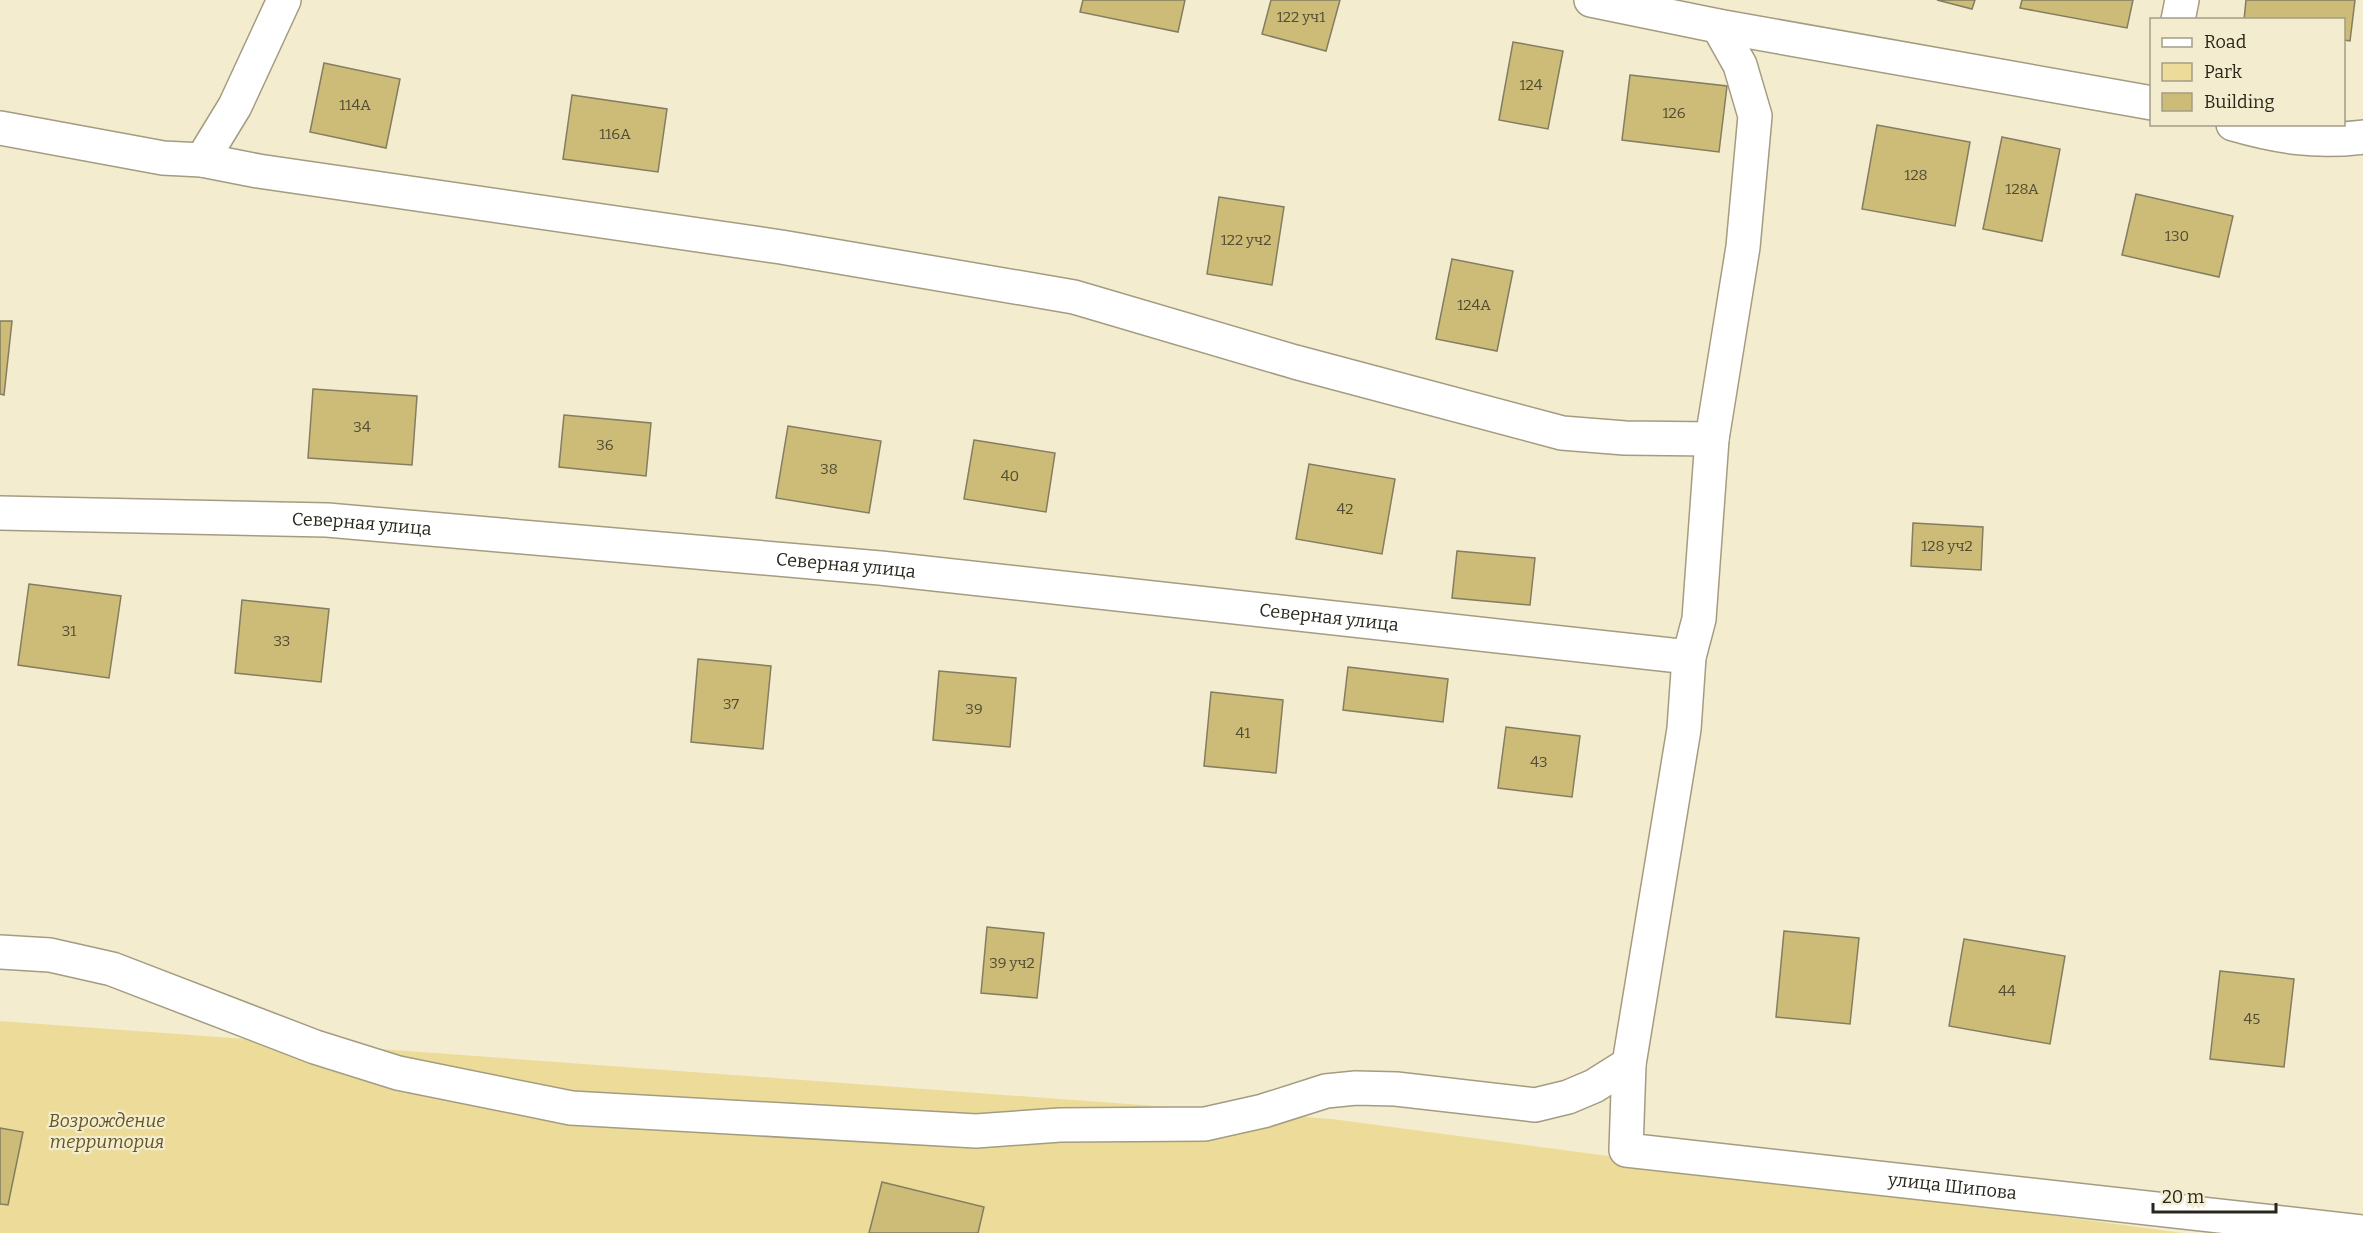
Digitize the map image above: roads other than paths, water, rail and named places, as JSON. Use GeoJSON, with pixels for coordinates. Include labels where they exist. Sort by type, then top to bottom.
{"type":"FeatureCollection","features":[{"type":"Feature","properties":{"kind":"street"},"geometry":{"type":"LineString","coordinates":[[202,160],[235,106],[284,0]]}},
{"type":"Feature","properties":{"kind":"street"},"geometry":{"type":"LineString","coordinates":[[1591,0],[1718,26],[2150,103]]}},
{"type":"Feature","properties":{"kind":"street"},"geometry":{"type":"LineString","coordinates":[[2178,18],[2182,0]]}},
{"type":"Feature","properties":{"kind":"street"},"geometry":{"type":"LineString","coordinates":[[0,952],[50,955],[112,969],[315,1047],[398,1073],[571,1108],[976,1131],[1060,1125],[1205,1124],[1263,1112],[1326,1091],[1356,1088],[1396,1089],[1535,1105],[1568,1097],[1594,1086],[1629,1064],[1684,729],[1689,657],[1699,619],[1712,439],[1743,247],[1755,116],[1740,65],[1718,26]]}},
{"type":"Feature","properties":{"kind":"street"},"geometry":{"type":"LineString","coordinates":[[2240,126],[2276,136],[2332,141],[2363,136]]}},
{"type":"Feature","properties":{"kind":"street"},"geometry":{"type":"LineString","coordinates":[[0,128],[163,158],[202,160],[269,173],[781,247],[1074,297],[1294,362],[1562,434],[1625,438],[1712,439]]}},
{"type":"Feature","properties":{"kind":"street","name":"Северная улица"},"geometry":{"type":"LineString","coordinates":[[0,513],[327,520],[880,568],[1689,657]]}},
{"type":"Feature","properties":{"kind":"street","name":"улица Шипова"},"geometry":{"type":"LineString","coordinates":[[1629,1064],[1626,1150],[2363,1232]]}},
{"type":"Feature","properties":{"kind":"park label","name":"Возрождение территория"},"geometry":{"type":"Point","coordinates":[107,1131]}}]}
